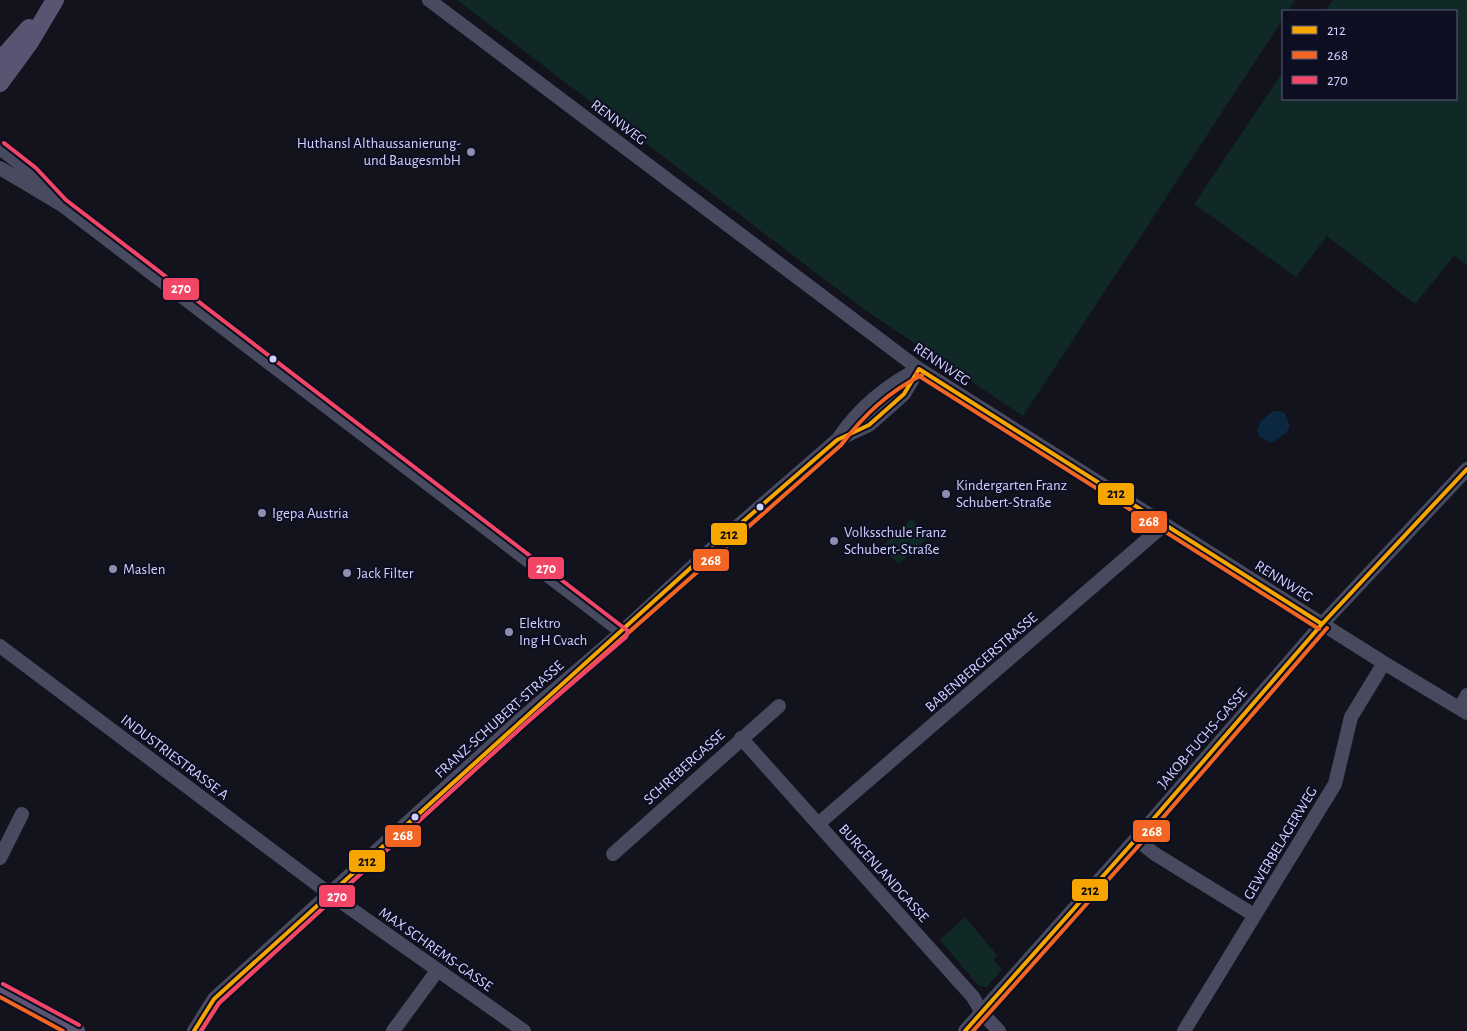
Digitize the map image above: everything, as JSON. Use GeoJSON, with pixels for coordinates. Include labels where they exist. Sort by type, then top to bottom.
{"type":"FeatureCollection","features":[{"type":"Feature","properties":{"kind":"main road"},"geometry":{"type":"LineString","coordinates":[[0,61],[52,4]]}},
{"type":"Feature","properties":{"kind":"main road"},"geometry":{"type":"LineString","coordinates":[[0,83],[30,42],[52,4]]}},
{"type":"Feature","properties":{"kind":"main road"},"geometry":{"type":"LineString","coordinates":[[0,990],[76,1031]]}},
{"type":"Feature","properties":{"kind":"street","name":"RENNWEG"},"geometry":{"type":"LineString","coordinates":[[429,0],[919,369],[1384,664],[1463,710]]}},
{"type":"Feature","properties":{"kind":"street"},"geometry":{"type":"LineString","coordinates":[[0,148],[32,173],[62,205]]}},
{"type":"Feature","properties":{"kind":"street"},"geometry":{"type":"LineString","coordinates":[[0,168],[62,205],[622,632]]}},
{"type":"Feature","properties":{"kind":"street","name":"FRANZ-SCHUBERT-STRASSE"},"geometry":{"type":"LineString","coordinates":[[194,1031],[214,999],[520,719],[622,632],[716,545],[837,440],[869,425],[904,394],[919,369]]}},
{"type":"Feature","properties":{"kind":"street","name":"JAKOB-FUCHS-GASSE"},"geometry":{"type":"LineString","coordinates":[[965,1031],[1136,839],[1322,624],[1467,469]]}},
{"type":"Feature","properties":{"kind":"street","name":"BABENBERGERSTRASSE"},"geometry":{"type":"LineString","coordinates":[[818,824],[1164,525]]}},
{"type":"Feature","properties":{"kind":"street","name":"INDUSTRIESTRASSE A"},"geometry":{"type":"LineString","coordinates":[[0,646],[330,894]]}},
{"type":"Feature","properties":{"kind":"street","name":"GEWERBELAGERWEG"},"geometry":{"type":"LineString","coordinates":[[1184,1031],[1335,784],[1351,717],[1384,664]]}},
{"type":"Feature","properties":{"kind":"street"},"geometry":{"type":"LineString","coordinates":[[1463,710],[1467,695]]}},
{"type":"Feature","properties":{"kind":"street","name":"SCHREBERGASSE"},"geometry":{"type":"LineString","coordinates":[[613,854],[779,706]]}},
{"type":"Feature","properties":{"kind":"street","name":"BURGENLANDGASSE"},"geometry":{"type":"LineString","coordinates":[[741,738],[973,998],[982,1013],[999,1031]]}},
{"type":"Feature","properties":{"kind":"street"},"geometry":{"type":"LineString","coordinates":[[0,858],[22,814]]}},
{"type":"Feature","properties":{"kind":"street"},"geometry":{"type":"LineString","coordinates":[[1136,839],[1155,854],[1254,916]]}},
{"type":"Feature","properties":{"kind":"street","name":"MAX SCHREMS-GASSE"},"geometry":{"type":"LineString","coordinates":[[330,894],[524,1031]]}},
{"type":"Feature","properties":{"kind":"street"},"geometry":{"type":"LineString","coordinates":[[393,1031],[437,971]]}},
{"type":"Feature","properties":{"kind":"green space"},"geometry":{"type":"Polygon","coordinates":[[[457,0],[1295,0],[1289,10],[1282,10],[1282,21],[1023,416],[865,310],[457,0]]]}},
{"type":"Feature","properties":{"kind":"green space"},"geometry":{"type":"Polygon","coordinates":[[[1333,0],[1467,0],[1467,265],[1454,256],[1415,304],[1327,236],[1296,277],[1194,204],[1282,73],[1282,100],[1457,100],[1457,10],[1326,10],[1333,0]]]}},
{"type":"Feature","properties":{"kind":"green space"},"geometry":{"type":"Polygon","coordinates":[[[912,519],[929,537],[898,564],[882,546],[912,519]]]}},
{"type":"Feature","properties":{"kind":"green space"},"geometry":{"type":"Polygon","coordinates":[[[965,917],[997,955],[993,960],[1002,969],[987,987],[979,986],[940,940],[965,917]]]}},
{"type":"Feature","properties":{"kind":"water"},"geometry":{"type":"Polygon","coordinates":[[[1273,411],[1285,413],[1290,426],[1286,433],[1271,443],[1260,437],[1257,430],[1261,421],[1273,411]]]}},
{"type":"Feature","properties":{"kind":"transit line","name":"270"},"geometry":{"type":"LineString","coordinates":[[4,143],[36,168],[66,200],[628,631],[626,637],[525,724],[219,1003],[201,1031]]}},
{"type":"Feature","properties":{"kind":"transit line","name":"212"},"geometry":{"type":"LineString","coordinates":[[194,1031],[214,999],[716,545],[837,440],[869,425],[904,394],[919,369],[1322,624]]}},
{"type":"Feature","properties":{"kind":"transit line","name":"268"},"geometry":{"type":"LineString","coordinates":[[916,374],[1319,629]]}},
{"type":"Feature","properties":{"kind":"transit line","name":"268"},"geometry":{"type":"LineString","coordinates":[[201,1031],[219,1003],[525,724],[841,445],[877,405],[898,389],[922,375]]}},
{"type":"Feature","properties":{"kind":"transit line","name":"212"},"geometry":{"type":"LineString","coordinates":[[965,1031],[1136,839],[1322,624],[1467,469]]}},
{"type":"Feature","properties":{"kind":"transit line","name":"268"},"geometry":{"type":"LineString","coordinates":[[973,1031],[1141,843],[1327,628]]}},
{"type":"Feature","properties":{"kind":"transit line","name":"270"},"geometry":{"type":"LineString","coordinates":[[3,984],[79,1025]]}},
{"type":"Feature","properties":{"kind":"transit line","name":"268"},"geometry":{"type":"LineString","coordinates":[[0,997],[63,1031]]}},
{"type":"Feature","properties":{"kind":"place","name":"Huthansl Althaussanierung- und BaugesmbH"},"geometry":{"type":"Point","coordinates":[471,152]}},
{"type":"Feature","properties":{"kind":"place","name":"Kindergarten Franz Schubert-Straße"},"geometry":{"type":"Point","coordinates":[946,494]}},
{"type":"Feature","properties":{"kind":"place","name":"Igepa Austria"},"geometry":{"type":"Point","coordinates":[262,513]}},
{"type":"Feature","properties":{"kind":"place","name":"Volksschule Franz Schubert-Straße"},"geometry":{"type":"Point","coordinates":[834,541]}},
{"type":"Feature","properties":{"kind":"place","name":"Maslen"},"geometry":{"type":"Point","coordinates":[113,569]}},
{"type":"Feature","properties":{"kind":"place","name":"Jack Filter"},"geometry":{"type":"Point","coordinates":[347,573]}},
{"type":"Feature","properties":{"kind":"place","name":"Elektro Ing H Cvach"},"geometry":{"type":"Point","coordinates":[509,632]}}]}
